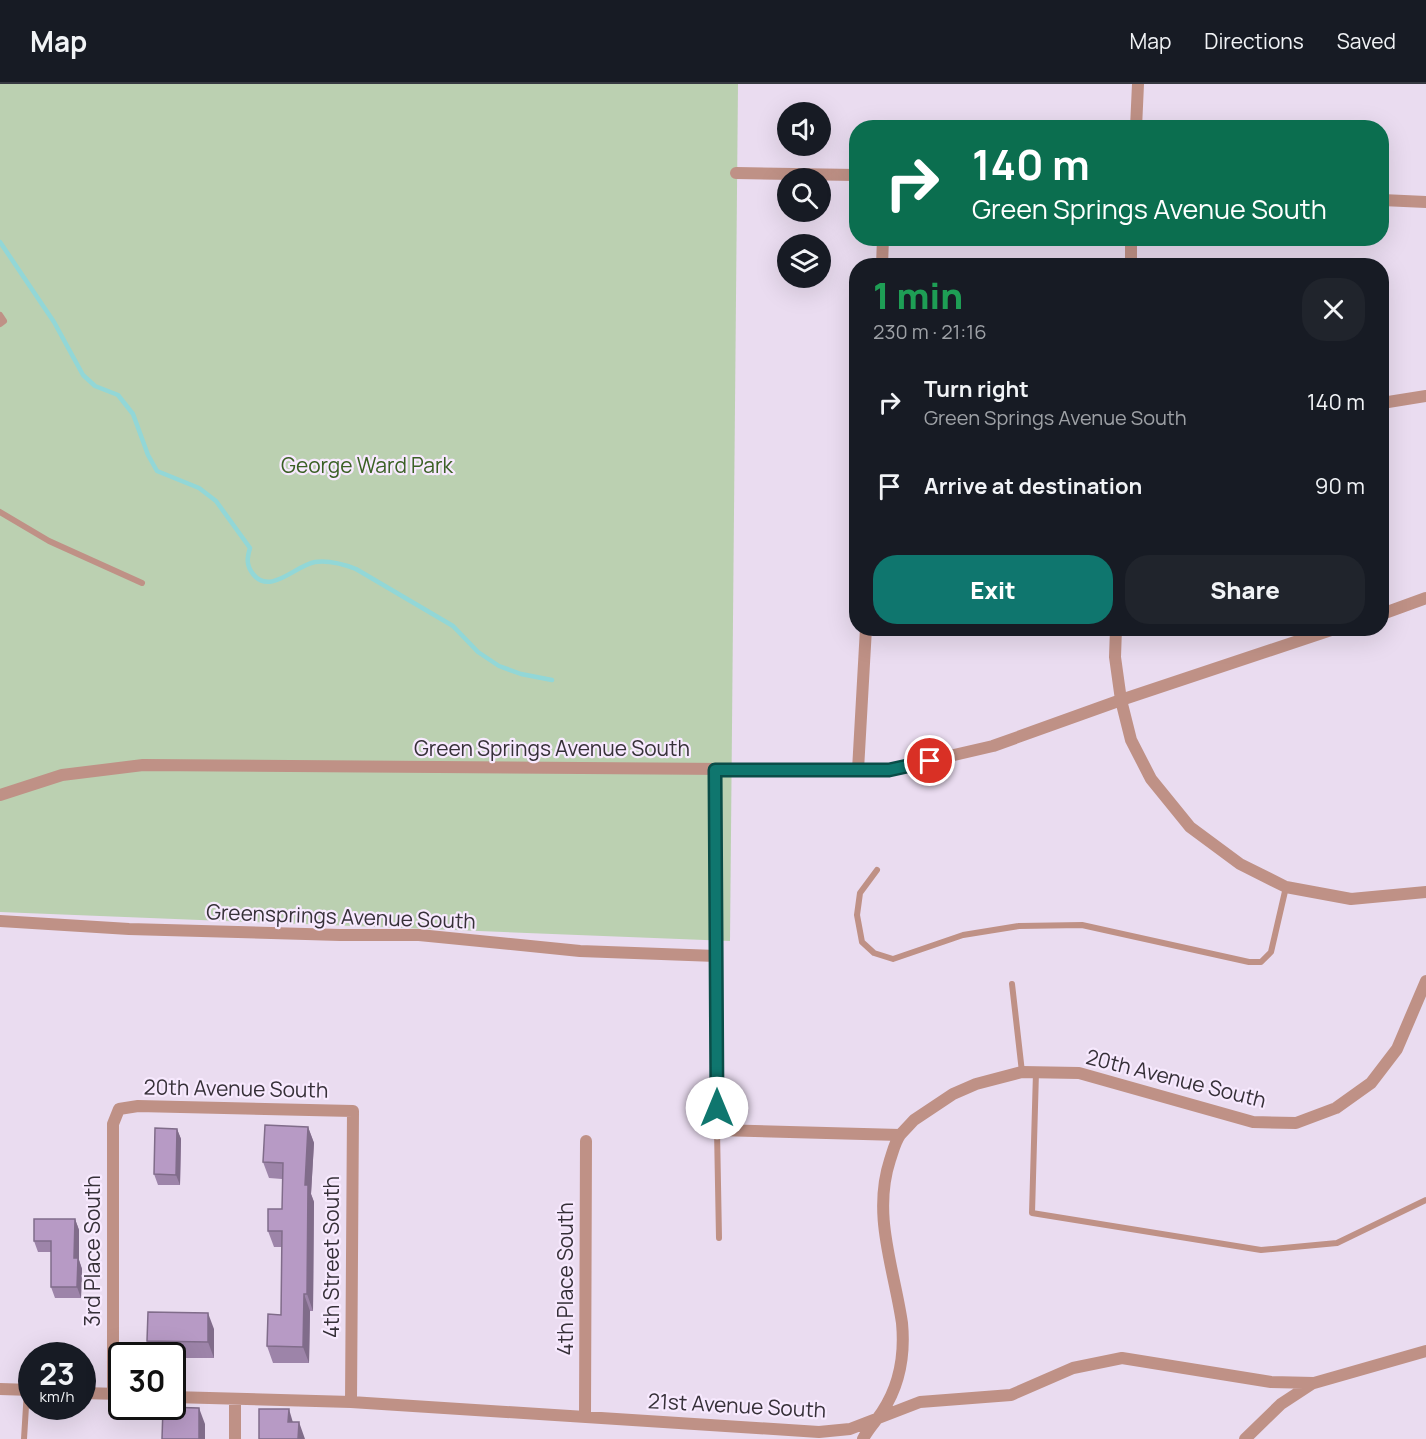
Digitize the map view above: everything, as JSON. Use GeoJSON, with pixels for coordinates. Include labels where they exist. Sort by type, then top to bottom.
{"type":"FeatureCollection","features":[{"type":"Feature","properties":{"kind":"street"},"geometry":{"type":"LineString","coordinates":[[1136,120],[1138,84]]}},
{"type":"Feature","properties":{"kind":"street"},"geometry":{"type":"LineString","coordinates":[[736,173],[849,175]]}},
{"type":"Feature","properties":{"kind":"street"},"geometry":{"type":"LineString","coordinates":[[1389,200],[1426,202]]}},
{"type":"Feature","properties":{"kind":"street"},"geometry":{"type":"LineString","coordinates":[[1389,402],[1426,396]]}},
{"type":"Feature","properties":{"kind":"street"},"geometry":{"type":"LineString","coordinates":[[1389,611],[1426,598]]}},
{"type":"Feature","properties":{"kind":"street"},"geometry":{"type":"LineString","coordinates":[[858,770],[866,636]]}},
{"type":"Feature","properties":{"kind":"street"},"geometry":{"type":"LineString","coordinates":[[1116,636],[1115,657],[1121,700],[1131,740],[1151,779],[1190,827],[1240,864],[1286,887],[1351,898],[1426,892]]}},
{"type":"Feature","properties":{"kind":"street","name":"Green Springs Avenue South"},"geometry":{"type":"LineString","coordinates":[[0,795],[62,775],[143,765],[889,770],[993,746],[1121,700],[1313,636]]}},
{"type":"Feature","properties":{"kind":"street"},"geometry":{"type":"LineString","coordinates":[[715,770],[717,1130],[900,1135]]}},
{"type":"Feature","properties":{"kind":"street","name":"Greensprings Avenue South"},"geometry":{"type":"LineString","coordinates":[[0,921],[141,929],[419,935],[580,951],[716,956]]}},
{"type":"Feature","properties":{"kind":"street","name":"20th Avenue South"},"geometry":{"type":"LineString","coordinates":[[900,1135],[914,1120],[953,1094],[976,1084],[1022,1072],[1079,1073],[1253,1122],[1296,1123],[1336,1108],[1371,1083],[1397,1049],[1425,987]]}},
{"type":"Feature","properties":{"kind":"street","name":"20th Avenue South"},"geometry":{"type":"LineString","coordinates":[[118,1109],[138,1106],[353,1111]]}},
{"type":"Feature","properties":{"kind":"street","name":"3rd Place South"},"geometry":{"type":"LineString","coordinates":[[116,1342],[113,1124],[118,1109]]}},
{"type":"Feature","properties":{"kind":"street","name":"4th Street South"},"geometry":{"type":"LineString","coordinates":[[351,1402],[353,1111]]}},
{"type":"Feature","properties":{"kind":"street"},"geometry":{"type":"LineString","coordinates":[[863,1439],[894,1391],[900,1373],[904,1339],[897,1287],[882,1219],[882,1199],[886,1170],[900,1135]]}},
{"type":"Feature","properties":{"kind":"street","name":"4th Place South"},"geometry":{"type":"LineString","coordinates":[[585,1417],[586,1140]]}},
{"type":"Feature","properties":{"kind":"street","name":"21st Avenue South"},"geometry":{"type":"LineString","coordinates":[[186,1398],[351,1402],[819,1432],[850,1429],[920,1402],[1011,1395],[1073,1368],[1122,1358],[1271,1382],[1314,1383],[1426,1351]]}},
{"type":"Feature","properties":{"kind":"street"},"geometry":{"type":"LineString","coordinates":[[1245,1439],[1281,1404],[1314,1383]]}},
{"type":"Feature","properties":{"kind":"street"},"geometry":{"type":"LineString","coordinates":[[0,1389],[18,1390]]}},
{"type":"Feature","properties":{"kind":"street"},"geometry":{"type":"LineString","coordinates":[[235,1400],[235,1439]]}},
{"type":"Feature","properties":{"kind":"lane"},"geometry":{"type":"LineString","coordinates":[[0,315],[4,321],[0,324]]}},
{"type":"Feature","properties":{"kind":"lane"},"geometry":{"type":"LineString","coordinates":[[0,512],[49,541],[142,583]]}},
{"type":"Feature","properties":{"kind":"lane"},"geometry":{"type":"LineString","coordinates":[[877,870],[860,893],[857,915],[862,942],[874,953],[893,959],[908,956],[963,935],[1019,926],[1059,924],[1082,925],[1239,960],[1261,962],[1271,952],[1286,887]]}},
{"type":"Feature","properties":{"kind":"lane"},"geometry":{"type":"LineString","coordinates":[[1012,984],[1022,1072]]}},
{"type":"Feature","properties":{"kind":"lane"},"geometry":{"type":"LineString","coordinates":[[1036,1072],[1032,1213],[1260,1250],[1336,1243],[1426,1200]]}},
{"type":"Feature","properties":{"kind":"lane"},"geometry":{"type":"LineString","coordinates":[[717,1130],[719,1238]]}},
{"type":"Feature","properties":{"kind":"lane"},"geometry":{"type":"LineString","coordinates":[[24,1439],[26,1420]]}},
{"type":"Feature","properties":{"kind":"green space","name":"George Ward Park"},"geometry":{"type":"Polygon","coordinates":[[[0,84],[738,84],[730,941],[0,912],[0,84]]]}},
{"type":"Feature","properties":{"kind":"building"},"geometry":{"type":"Polygon","coordinates":[[[265,1125],[308,1127],[305,1185],[308,1185],[307,1294],[304,1294],[303,1347],[267,1346],[268,1314],[281,1315],[282,1231],[268,1231],[268,1209],[282,1209],[283,1163],[263,1162],[265,1125]]]}},
{"type":"Feature","properties":{"kind":"building"},"geometry":{"type":"Polygon","coordinates":[[[155,1128],[177,1129],[176,1175],[154,1174],[155,1128]]]}},
{"type":"Feature","properties":{"kind":"building"},"geometry":{"type":"Polygon","coordinates":[[[34,1219],[75,1219],[74,1258],[78,1258],[77,1287],[51,1287],[51,1241],[34,1241],[34,1219]]]}},
{"type":"Feature","properties":{"kind":"building"},"geometry":{"type":"Polygon","coordinates":[[[148,1312],[208,1313],[208,1342],[147,1341],[148,1312]]]}},
{"type":"Feature","properties":{"kind":"building"},"geometry":{"type":"Polygon","coordinates":[[[186,1408],[199,1408],[199,1439],[162,1439],[163,1420],[186,1420],[186,1408]]]}},
{"type":"Feature","properties":{"kind":"building"},"geometry":{"type":"Polygon","coordinates":[[[259,1409],[289,1409],[288,1422],[299,1422],[298,1439],[259,1439],[259,1409]]]}},
{"type":"Feature","properties":{"kind":"waterway"},"geometry":{"type":"LineString","coordinates":[[0,242],[54,322],[83,375],[95,386],[118,395],[133,414],[148,455],[157,471],[199,488],[216,501],[250,548],[248,564],[253,574],[260,580],[275,581],[315,562],[331,562],[351,567],[453,626],[478,652],[499,666],[521,674],[552,680]]}},
{"type":"Feature","properties":{"kind":"route"},"geometry":{"type":"LineString","coordinates":[[717,1108],[715,770],[889,770],[930,761]]}}]}
